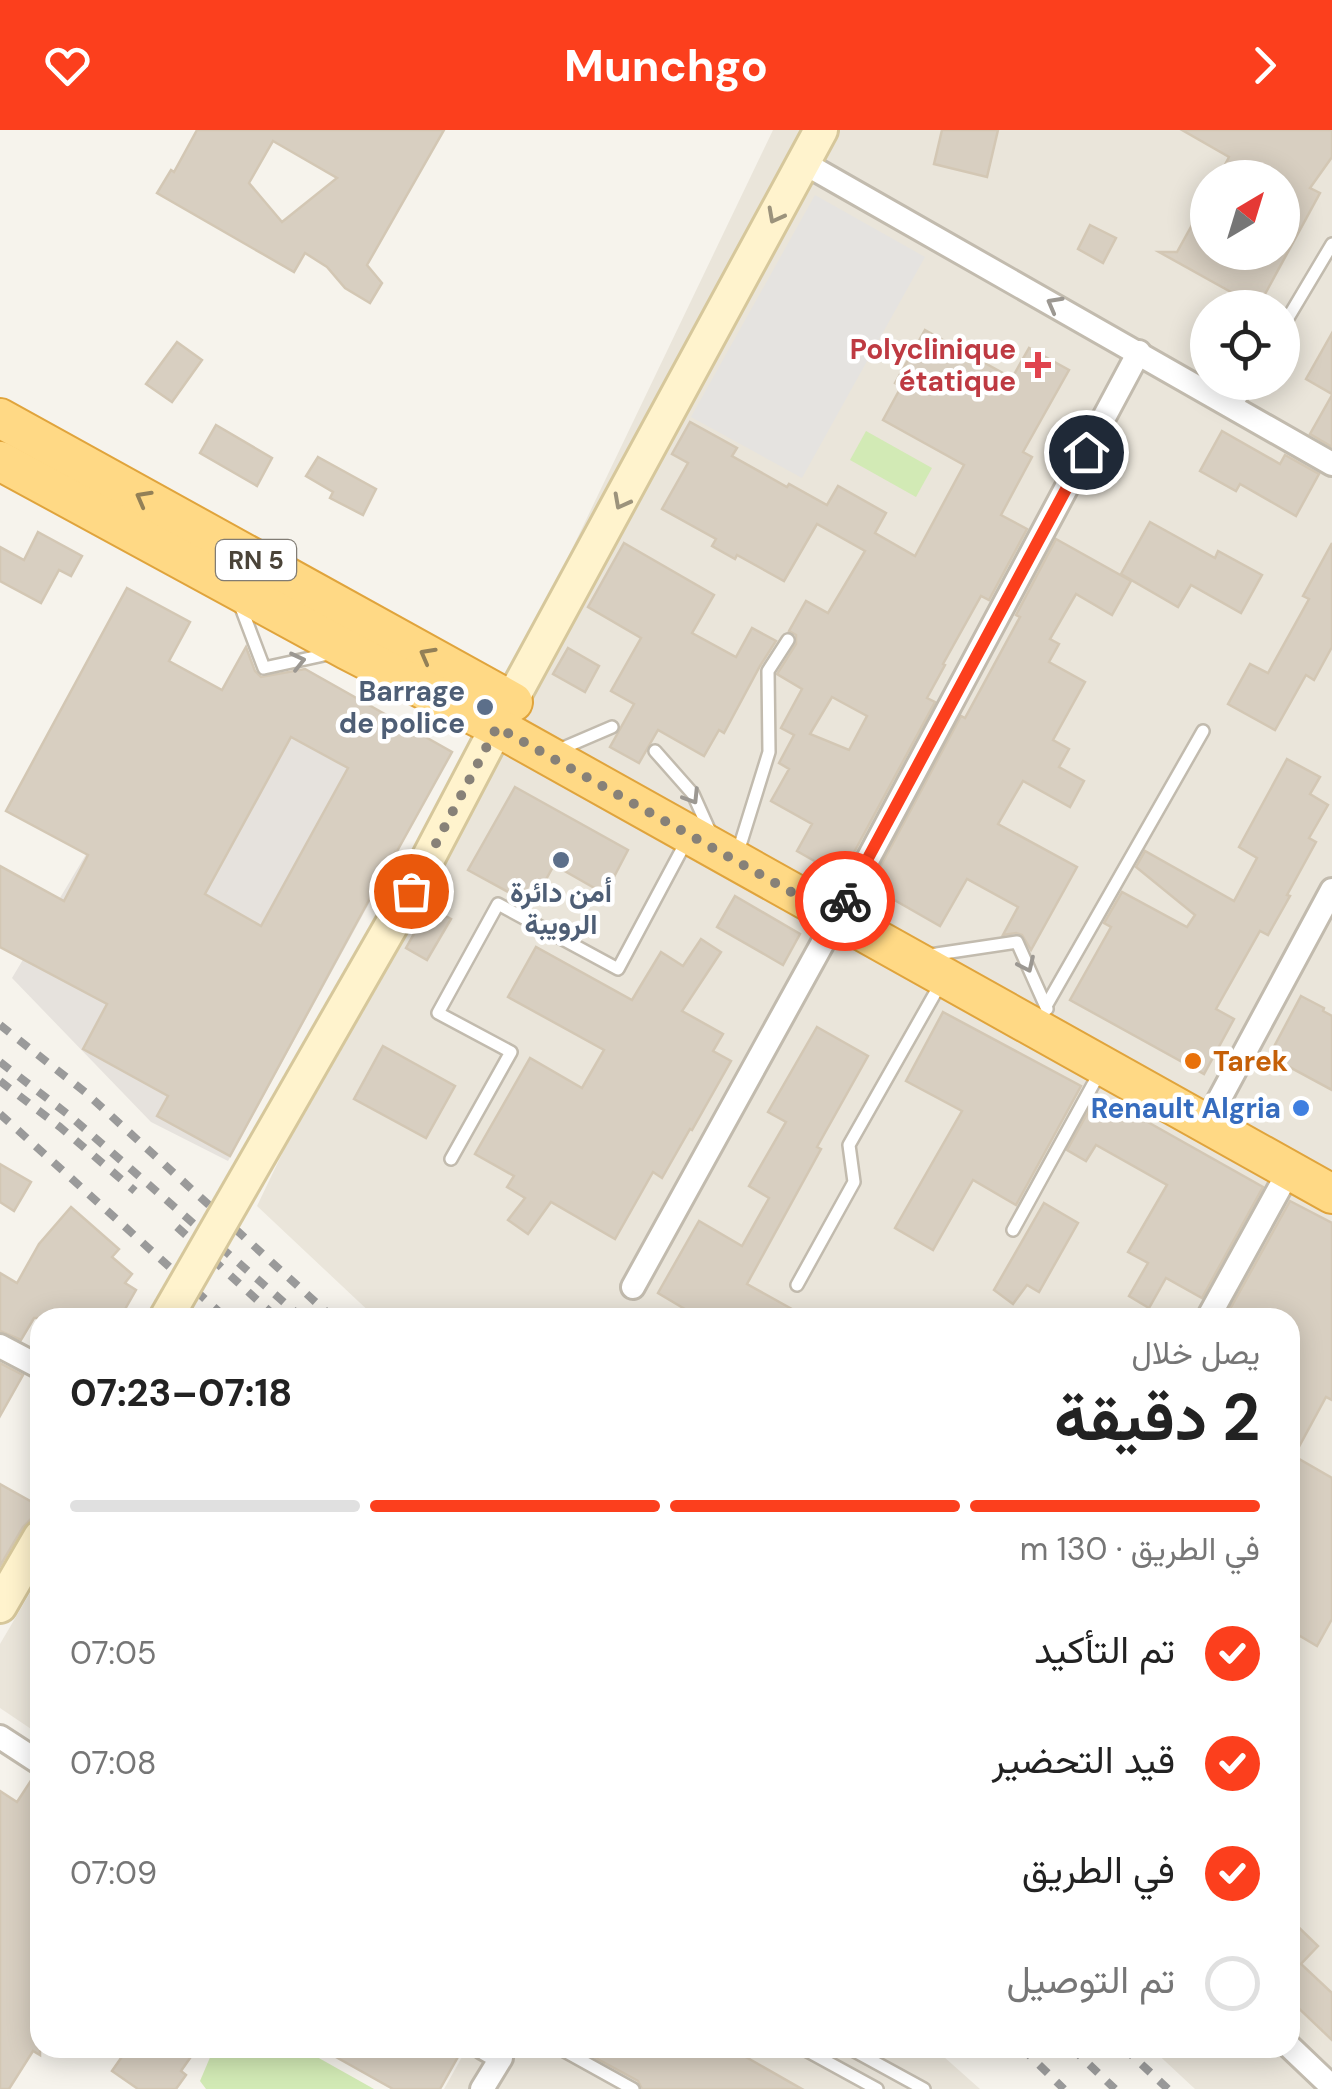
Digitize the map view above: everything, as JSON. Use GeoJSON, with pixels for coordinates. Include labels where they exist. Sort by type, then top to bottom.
{"type":"FeatureCollection","features":[{"type":"Feature","properties":{"kind":"highway","name":"RN 5"},"geometry":{"type":"LineString","coordinates":[[0,418],[505,714],[548,755],[1332,1194]]}},
{"type":"Feature","properties":{"kind":"highway","name":"RN 5"},"geometry":{"type":"LineString","coordinates":[[0,461],[347,650],[505,714]]}},
{"type":"Feature","properties":{"kind":"main road"},"geometry":{"type":"LineString","coordinates":[[172,1308],[411,891],[821,130]]}},
{"type":"Feature","properties":{"kind":"main road"},"geometry":{"type":"LineString","coordinates":[[0,1606],[30,1553]]}},
{"type":"Feature","properties":{"kind":"street"},"geometry":{"type":"LineString","coordinates":[[804,164],[1332,464]]}},
{"type":"Feature","properties":{"kind":"street"},"geometry":{"type":"LineString","coordinates":[[634,1287],[1139,352]]}},
{"type":"Feature","properties":{"kind":"street"},"geometry":{"type":"LineString","coordinates":[[1206,1124],[1332,890]]}},
{"type":"Feature","properties":{"kind":"street"},"geometry":{"type":"LineString","coordinates":[[1214,1308],[1289,1171]]}},
{"type":"Feature","properties":{"kind":"street"},"geometry":{"type":"LineString","coordinates":[[0,1346],[30,1362]]}},
{"type":"Feature","properties":{"kind":"street"},"geometry":{"type":"LineString","coordinates":[[0,1738],[30,1757]]}},
{"type":"Feature","properties":{"kind":"street"},"geometry":{"type":"LineString","coordinates":[[1300,2057],[1332,2087]]}},
{"type":"Feature","properties":{"kind":"street"},"geometry":{"type":"LineString","coordinates":[[482,2089],[494,2058]]}},
{"type":"Feature","properties":{"kind":"lane"},"geometry":{"type":"LineString","coordinates":[[1300,298],[1332,244]]}},
{"type":"Feature","properties":{"kind":"lane"},"geometry":{"type":"LineString","coordinates":[[1235,408],[1240,400]]}},
{"type":"Feature","properties":{"kind":"lane"},"geometry":{"type":"LineString","coordinates":[[234,589],[264,668],[347,650]]}},
{"type":"Feature","properties":{"kind":"lane"},"geometry":{"type":"LineString","coordinates":[[452,1158],[511,1052],[438,1014],[498,904],[618,969],[715,849],[769,752],[768,671],[788,640]]}},
{"type":"Feature","properties":{"kind":"lane"},"geometry":{"type":"LineString","coordinates":[[548,755],[612,727]]}},
{"type":"Feature","properties":{"kind":"lane"},"geometry":{"type":"LineString","coordinates":[[1046,1006],[1203,731]]}},
{"type":"Feature","properties":{"kind":"lane"},"geometry":{"type":"LineString","coordinates":[[654,751],[693,794],[715,849]]}},
{"type":"Feature","properties":{"kind":"lane"},"geometry":{"type":"LineString","coordinates":[[910,958],[1017,942],[1067,1046]]}},
{"type":"Feature","properties":{"kind":"lane"},"geometry":{"type":"LineString","coordinates":[[798,1286],[854,1182],[850,1145],[944,977]]}},
{"type":"Feature","properties":{"kind":"lane"},"geometry":{"type":"LineString","coordinates":[[1013,1230],[1103,1066]]}},
{"type":"Feature","properties":{"kind":"lane"},"geometry":{"type":"LineString","coordinates":[[577,2058],[632,2089]]}},
{"type":"Feature","properties":{"kind":"lane"},"geometry":{"type":"LineString","coordinates":[[821,2058],[878,2089]]}},
{"type":"Feature","properties":{"kind":"lane"},"geometry":{"type":"LineString","coordinates":[[867,2058],[924,2089]]}},
{"type":"Feature","properties":{"kind":"shaded area"},"geometry":{"type":"Polygon","coordinates":[[[773,130],[1332,130],[1332,2089],[1195,2089],[1162,2058],[1300,2058],[1300,1308],[365,1308],[257,1206],[773,130]]]}},
{"type":"Feature","properties":{"kind":"shaded area"},"geometry":{"type":"Polygon","coordinates":[[[815,195],[925,257],[802,478],[691,417],[815,195]]]}},
{"type":"Feature","properties":{"kind":"shaded area"},"geometry":{"type":"Polygon","coordinates":[[[305,668],[452,752],[228,1161],[151,1122],[12,978],[189,672],[277,720],[305,668]]]}},
{"type":"Feature","properties":{"kind":"shaded area"},"geometry":{"type":"Polygon","coordinates":[[[30,1593],[30,1728],[0,1708],[0,1644],[30,1593]]]}},
{"type":"Feature","properties":{"kind":"shaded area"},"geometry":{"type":"Polygon","coordinates":[[[461,2058],[945,2058],[980,2089],[444,2089],[461,2058]]]}},
{"type":"Feature","properties":{"kind":"green space"},"geometry":{"type":"Polygon","coordinates":[[[866,431],[932,468],[916,497],[850,460],[866,431]]]}},
{"type":"Feature","properties":{"kind":"green space"},"geometry":{"type":"Polygon","coordinates":[[[210,2058],[319,2058],[374,2089],[206,2089],[200,2081],[210,2058]]]}},
{"type":"Feature","properties":{"kind":"building"},"geometry":{"type":"Polygon","coordinates":[[[197,130],[444,130],[367,265],[382,283],[370,303],[345,288],[327,267],[305,253],[294,272],[157,193],[171,170],[174,172],[197,130]],[[273,141],[249,183],[282,222],[337,178],[273,141]]]}},
{"type":"Feature","properties":{"kind":"building"},"geometry":{"type":"Polygon","coordinates":[[[942,130],[998,130],[987,177],[934,164],[942,130]]]}},
{"type":"Feature","properties":{"kind":"building"},"geometry":{"type":"Polygon","coordinates":[[[1182,130],[1332,130],[1332,157],[1310,188],[1320,193],[1300,230],[1300,160],[1227,160],[1229,157],[1182,130]]]}},
{"type":"Feature","properties":{"kind":"building"},"geometry":{"type":"Polygon","coordinates":[[[1090,225],[1116,238],[1103,263],[1078,249],[1090,225]]]}},
{"type":"Feature","properties":{"kind":"building"},"geometry":{"type":"Polygon","coordinates":[[[1190,229],[1190,269],[1159,252],[1177,252],[1190,229]]]}},
{"type":"Feature","properties":{"kind":"building"},"geometry":{"type":"Polygon","coordinates":[[[1191,270],[1278,270],[1267,290],[1227,290],[1191,270]]]}},
{"type":"Feature","properties":{"kind":"building"},"geometry":{"type":"Polygon","coordinates":[[[925,330],[1012,378],[1029,348],[1069,370],[1023,452],[1032,457],[1001,515],[1027,529],[989,600],[981,596],[943,664],[927,698],[935,702],[844,871],[837,867],[834,872],[797,851],[812,824],[771,801],[789,769],[779,763],[794,735],[781,728],[802,689],[777,674],[796,644],[796,635],[789,631],[806,601],[828,613],[865,551],[817,524],[784,581],[712,546],[716,539],[662,509],[688,463],[672,454],[690,422],[737,448],[732,456],[787,487],[789,484],[827,505],[838,486],[886,513],[875,533],[915,556],[964,465],[883,420],[901,387],[895,383],[925,330]],[[832,697],[810,734],[849,750],[867,716],[832,697]]]}},
{"type":"Feature","properties":{"kind":"building"},"geometry":{"type":"Polygon","coordinates":[[[1332,333],[1332,394],[1306,379],[1332,333]]]}},
{"type":"Feature","properties":{"kind":"building"},"geometry":{"type":"Polygon","coordinates":[[[177,342],[202,360],[172,402],[146,384],[177,342]]]}},
{"type":"Feature","properties":{"kind":"building"},"geometry":{"type":"Polygon","coordinates":[[[1332,395],[1332,447],[1310,434],[1332,395]]]}},
{"type":"Feature","properties":{"kind":"building"},"geometry":{"type":"Polygon","coordinates":[[[216,425],[272,458],[257,486],[200,453],[216,425]]]}},
{"type":"Feature","properties":{"kind":"building"},"geometry":{"type":"Polygon","coordinates":[[[1222,431],[1280,464],[1285,455],[1319,474],[1296,516],[1240,484],[1236,491],[1200,471],[1222,431]]]}},
{"type":"Feature","properties":{"kind":"building"},"geometry":{"type":"Polygon","coordinates":[[[318,457],[376,489],[363,515],[330,498],[333,492],[306,476],[318,457]]]}},
{"type":"Feature","properties":{"kind":"building"},"geometry":{"type":"Polygon","coordinates":[[[1150,522],[1215,558],[1218,551],[1262,575],[1241,613],[1191,585],[1178,607],[1121,574],[1150,522]]]}},
{"type":"Feature","properties":{"kind":"building"},"geometry":{"type":"Polygon","coordinates":[[[38,532],[82,556],[71,576],[59,570],[41,603],[0,581],[0,547],[24,560],[38,532]]]}},
{"type":"Feature","properties":{"kind":"building"},"geometry":{"type":"Polygon","coordinates":[[[1056,539],[1131,581],[1112,615],[1076,594],[1050,639],[1059,644],[1049,662],[1085,682],[1053,740],[1069,749],[1059,767],[1084,781],[1070,807],[1023,781],[998,824],[1077,867],[1031,950],[1022,935],[1003,935],[1018,907],[967,879],[940,926],[870,886],[961,716],[965,718],[1020,617],[1016,615],[1056,539]]]}},
{"type":"Feature","properties":{"kind":"building"},"geometry":{"type":"Polygon","coordinates":[[[624,543],[714,595],[692,633],[736,657],[752,628],[776,641],[724,733],[719,730],[704,756],[658,730],[639,763],[610,747],[634,704],[611,691],[641,638],[588,607],[624,543]]]}},
{"type":"Feature","properties":{"kind":"building"},"geometry":{"type":"Polygon","coordinates":[[[1332,543],[1332,647],[1314,680],[1306,675],[1275,730],[1228,704],[1250,664],[1268,673],[1309,599],[1303,596],[1332,543]]]}},
{"type":"Feature","properties":{"kind":"building"},"geometry":{"type":"Polygon","coordinates":[[[127,588],[190,622],[169,661],[222,690],[246,647],[261,677],[305,669],[452,752],[230,1156],[157,1116],[168,1096],[83,1049],[107,1004],[0,947],[0,866],[64,901],[88,855],[6,811],[127,588]],[[291,737],[205,894],[261,926],[348,768],[291,737]]]}},
{"type":"Feature","properties":{"kind":"building"},"geometry":{"type":"Polygon","coordinates":[[[568,648],[599,666],[585,692],[553,674],[568,648]]]}},
{"type":"Feature","properties":{"kind":"building"},"geometry":{"type":"Polygon","coordinates":[[[1287,759],[1320,777],[1310,794],[1328,805],[1309,838],[1316,842],[1287,895],[1290,896],[1268,935],[1260,931],[1216,1009],[1234,1019],[1204,1074],[1070,1000],[1111,927],[1104,923],[1122,892],[1187,927],[1195,915],[1136,867],[1145,851],[1234,901],[1257,858],[1239,847],[1287,759]]]}},
{"type":"Feature","properties":{"kind":"building"},"geometry":{"type":"Polygon","coordinates":[[[515,787],[628,850],[605,894],[554,865],[532,905],[468,870],[515,787]]]}},
{"type":"Feature","properties":{"kind":"building"},"geometry":{"type":"Polygon","coordinates":[[[735,896],[800,934],[783,965],[717,927],[735,896]]]}},
{"type":"Feature","properties":{"kind":"building"},"geometry":{"type":"Polygon","coordinates":[[[429,907],[451,919],[427,960],[406,948],[429,907]]]}},
{"type":"Feature","properties":{"kind":"building"},"geometry":{"type":"Polygon","coordinates":[[[701,939],[721,952],[682,1011],[723,1034],[713,1051],[731,1061],[692,1130],[662,1178],[653,1172],[615,1239],[551,1202],[528,1234],[508,1220],[525,1198],[507,1187],[514,1176],[475,1154],[530,1058],[582,1088],[604,1050],[508,997],[536,947],[632,1000],[661,952],[683,966],[701,939]]]}},
{"type":"Feature","properties":{"kind":"building"},"geometry":{"type":"Polygon","coordinates":[[[1301,996],[1332,1016],[1332,1090],[1269,1056],[1301,996]]]}},
{"type":"Feature","properties":{"kind":"building"},"geometry":{"type":"Polygon","coordinates":[[[943,1012],[1081,1086],[1016,1205],[973,1180],[933,1250],[895,1228],[962,1111],[906,1081],[943,1012]]]}},
{"type":"Feature","properties":{"kind":"building"},"geometry":{"type":"Polygon","coordinates":[[[817,1027],[868,1056],[747,1284],[790,1308],[683,1308],[658,1293],[699,1221],[742,1246],[769,1198],[749,1186],[786,1122],[768,1112],[817,1027]]]}},
{"type":"Feature","properties":{"kind":"building"},"geometry":{"type":"Polygon","coordinates":[[[383,1046],[455,1086],[426,1138],[354,1099],[383,1046]]]}},
{"type":"Feature","properties":{"kind":"building"},"geometry":{"type":"Polygon","coordinates":[[[1098,1094],[1263,1187],[1202,1298],[1166,1278],[1149,1308],[1129,1296],[1148,1263],[1128,1252],[1167,1185],[1096,1145],[1086,1161],[1067,1150],[1098,1094]]]}},
{"type":"Feature","properties":{"kind":"building"},"geometry":{"type":"Polygon","coordinates":[[[0,1164],[31,1182],[14,1211],[0,1202],[0,1164]]]}},
{"type":"Feature","properties":{"kind":"building"},"geometry":{"type":"Polygon","coordinates":[[[1290,1201],[1332,1223],[1332,1400],[1326,1397],[1300,1445],[1300,1308],[1231,1308],[1290,1201]]]}},
{"type":"Feature","properties":{"kind":"building"},"geometry":{"type":"Polygon","coordinates":[[[1044,1203],[1078,1223],[1039,1292],[1027,1285],[1013,1304],[994,1290],[1044,1203]]]}},
{"type":"Feature","properties":{"kind":"building"},"geometry":{"type":"Polygon","coordinates":[[[71,1207],[119,1249],[112,1257],[132,1274],[125,1283],[136,1290],[126,1308],[30,1308],[30,1325],[21,1340],[0,1331],[0,1273],[17,1283],[39,1244],[71,1207]]]}},
{"type":"Feature","properties":{"kind":"building"},"geometry":{"type":"Polygon","coordinates":[[[0,1363],[23,1375],[0,1416],[0,1363]]]}},
{"type":"Feature","properties":{"kind":"building"},"geometry":{"type":"Polygon","coordinates":[[[1300,1459],[1332,1478],[1332,1619],[1317,1646],[1300,1636],[1300,1459]]]}},
{"type":"Feature","properties":{"kind":"building"},"geometry":{"type":"Polygon","coordinates":[[[0,1484],[30,1501],[30,1520],[0,1566],[0,1484]]]}},
{"type":"Feature","properties":{"kind":"building"},"geometry":{"type":"Polygon","coordinates":[[[30,1782],[30,2056],[9,2089],[0,2089],[0,1791],[17,1802],[30,1782]]]}},
{"type":"Feature","properties":{"kind":"building"},"geometry":{"type":"Polygon","coordinates":[[[1300,1929],[1318,1946],[1301,1964],[1332,1993],[1332,2040],[1300,2010],[1300,1929]]]}},
{"type":"Feature","properties":{"kind":"building"},"geometry":{"type":"Polygon","coordinates":[[[121,2058],[190,2058],[181,2071],[186,2075],[176,2089],[138,2089],[112,2071],[121,2058]]]}},
{"type":"Feature","properties":{"kind":"building"},"geometry":{"type":"Polygon","coordinates":[[[338,2058],[457,2058],[440,2089],[393,2089],[338,2058]]]}},
{"type":"Feature","properties":{"kind":"building"},"geometry":{"type":"Polygon","coordinates":[[[595,2058],[748,2058],[802,2089],[642,2089],[638,2081],[595,2058]]]}},
{"type":"Feature","properties":{"kind":"railway"},"geometry":{"type":"LineString","coordinates":[[0,1025],[85,1092],[322,1308]]}},
{"type":"Feature","properties":{"kind":"railway"},"geometry":{"type":"LineString","coordinates":[[0,1062],[70,1116],[291,1308]]}},
{"type":"Feature","properties":{"kind":"railway"},"geometry":{"type":"LineString","coordinates":[[0,1081],[135,1191]]}},
{"type":"Feature","properties":{"kind":"railway"},"geometry":{"type":"LineString","coordinates":[[0,1114],[215,1308]]}},
{"type":"Feature","properties":{"kind":"railway"},"geometry":{"type":"LineString","coordinates":[[177,1227],[266,1308]]}},
{"type":"Feature","properties":{"kind":"railway"},"geometry":{"type":"LineString","coordinates":[[1032,2058],[1064,2089]]}},
{"type":"Feature","properties":{"kind":"railway"},"geometry":{"type":"LineString","coordinates":[[1082,2058],[1115,2089]]}},
{"type":"Feature","properties":{"kind":"railway"},"geometry":{"type":"LineString","coordinates":[[1135,2058],[1168,2089]]}},
{"type":"Feature","properties":{"kind":"way so far"},"geometry":{"type":"LineString","coordinates":[[411,891],[497,727],[836,917],[845,901]]}},
{"type":"Feature","properties":{"kind":"place","name":"Polyclinique étatique"},"geometry":{"type":"Point","coordinates":[1038,365]}},
{"type":"Feature","properties":{"kind":"place","name":"Barrage de police"},"geometry":{"type":"Point","coordinates":[485,707]}},
{"type":"Feature","properties":{"kind":"place","name":"أمن دائرة الرويبة"},"geometry":{"type":"Point","coordinates":[561,860]}},
{"type":"Feature","properties":{"kind":"place","name":"Tarek"},"geometry":{"type":"Point","coordinates":[1193,1061]}},
{"type":"Feature","properties":{"kind":"place","name":"Renault Algria"},"geometry":{"type":"Point","coordinates":[1301,1108]}},
{"type":"Feature","properties":{"kind":"route"},"geometry":{"type":"LineString","coordinates":[[845,901],[1086,452]]}}]}
